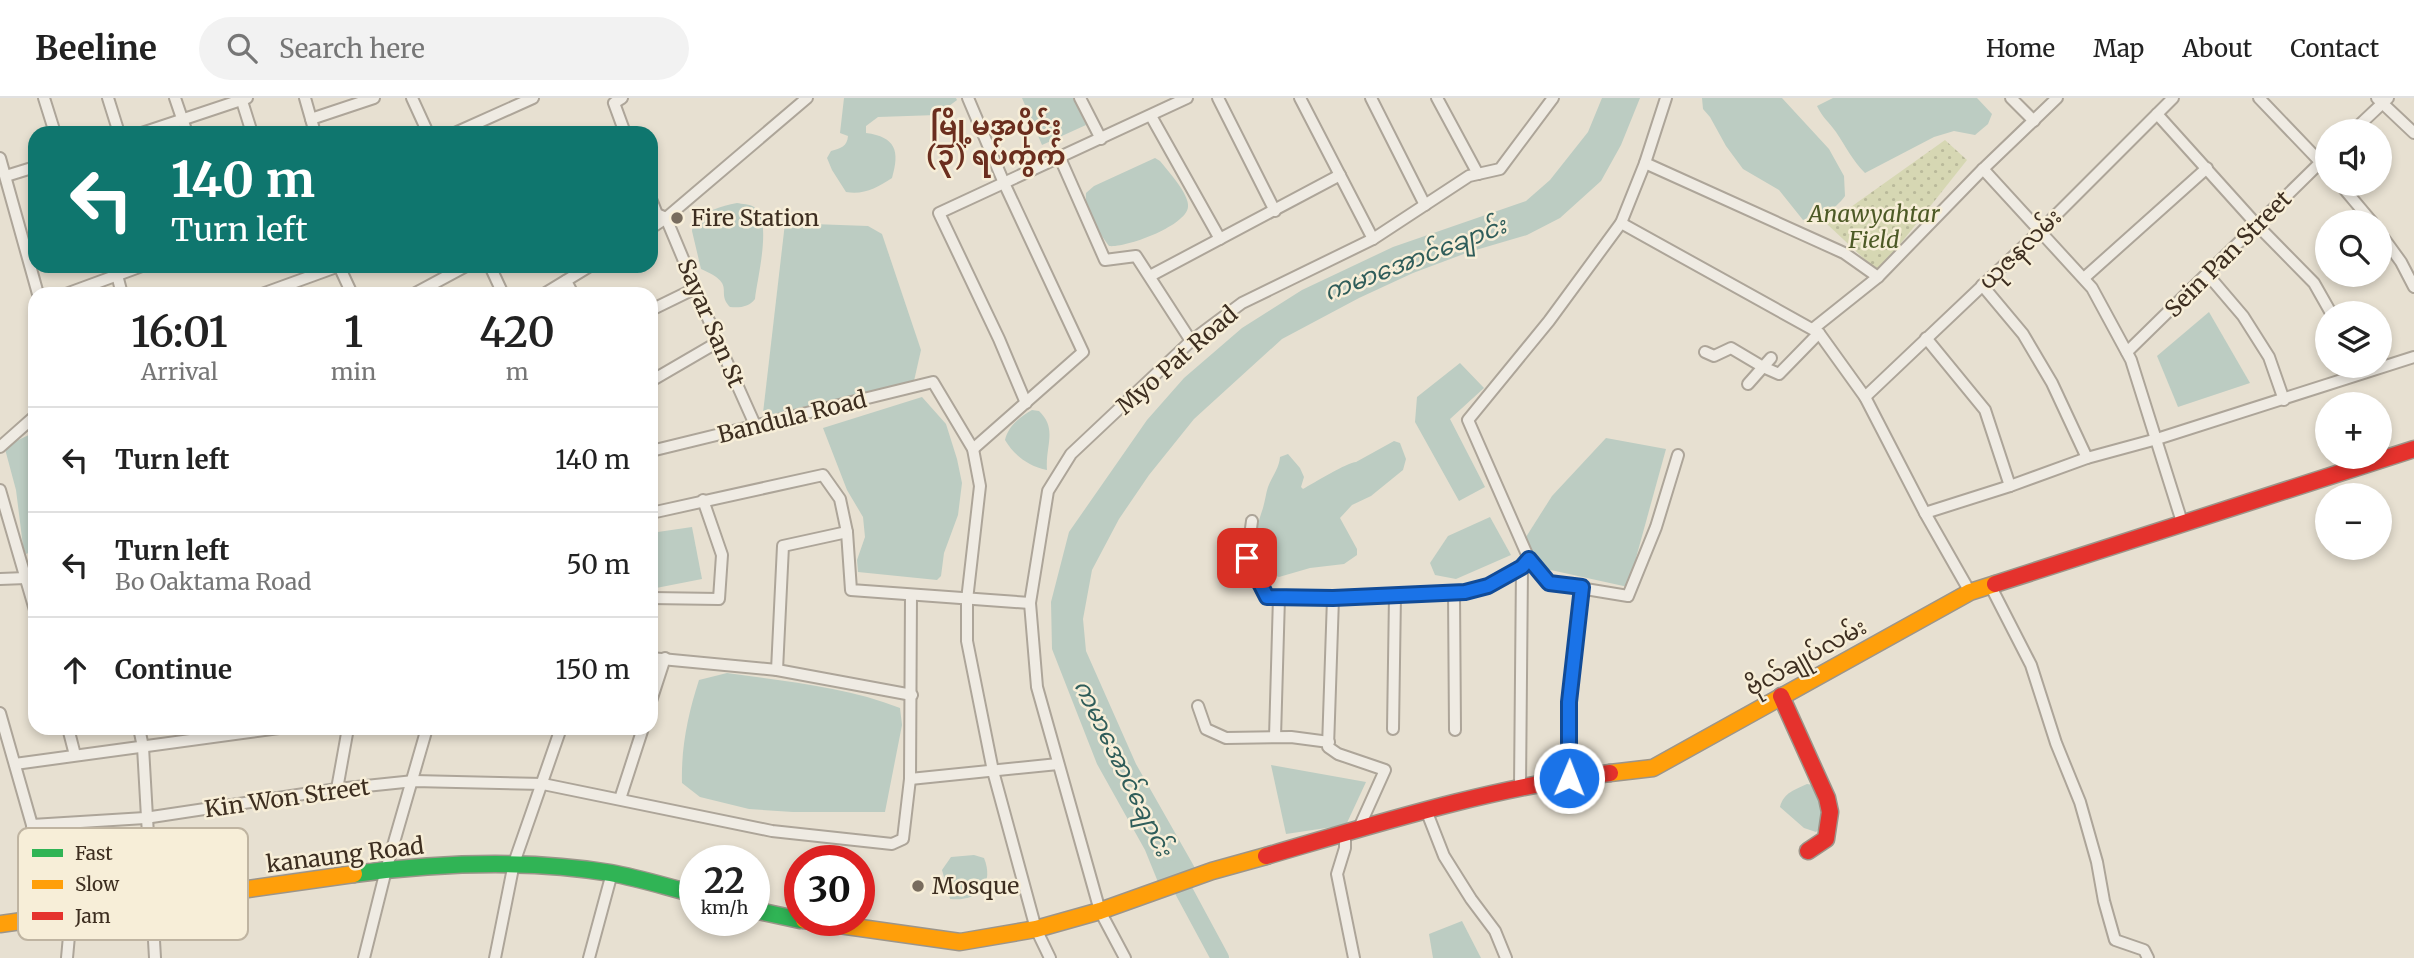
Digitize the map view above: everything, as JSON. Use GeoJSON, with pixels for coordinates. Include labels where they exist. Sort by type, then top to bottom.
{"type":"FeatureCollection","features":[{"type":"Feature","properties":{"kind":"street"},"geometry":{"type":"LineString","coordinates":[[44,98],[53,126]]}},
{"type":"Feature","properties":{"kind":"street"},"geometry":{"type":"LineString","coordinates":[[108,98],[117,126]]}},
{"type":"Feature","properties":{"kind":"street"},"geometry":{"type":"LineString","coordinates":[[175,98],[184,126]]}},
{"type":"Feature","properties":{"kind":"street"},"geometry":{"type":"LineString","coordinates":[[305,98],[313,126]]}},
{"type":"Feature","properties":{"kind":"street"},"geometry":{"type":"LineString","coordinates":[[311,119],[374,98]]}},
{"type":"Feature","properties":{"kind":"street"},"geometry":{"type":"LineString","coordinates":[[412,98],[425,126]]}},
{"type":"Feature","properties":{"kind":"street"},"geometry":{"type":"LineString","coordinates":[[471,126],[533,98]]}},
{"type":"Feature","properties":{"kind":"street"},"geometry":{"type":"LineString","coordinates":[[622,98],[614,103],[622,126]]}},
{"type":"Feature","properties":{"kind":"street"},"geometry":{"type":"LineString","coordinates":[[658,223],[807,98]]}},
{"type":"Feature","properties":{"kind":"street"},"geometry":{"type":"LineString","coordinates":[[968,98],[1004,183],[1083,352],[973,449],[980,486],[967,600],[967,641],[993,771],[1036,929],[1050,958]]}},
{"type":"Feature","properties":{"kind":"street"},"geometry":{"type":"LineString","coordinates":[[1080,98],[1101,139]]}},
{"type":"Feature","properties":{"kind":"street"},"geometry":{"type":"LineString","coordinates":[[1026,403],[939,213],[1187,98]]}},
{"type":"Feature","properties":{"kind":"street"},"geometry":{"type":"LineString","coordinates":[[1218,98],[1275,211]]}},
{"type":"Feature","properties":{"kind":"street"},"geometry":{"type":"LineString","coordinates":[[1371,98],[1425,205]]}},
{"type":"Feature","properties":{"kind":"street"},"geometry":{"type":"LineString","coordinates":[[1437,98],[1478,174]]}},
{"type":"Feature","properties":{"kind":"street","name":"Myo Pat Road"},"geometry":{"type":"LineString","coordinates":[[1125,958],[1100,911],[1037,687],[1030,603],[1048,491],[1072,454],[1191,341],[1242,303],[1373,239],[1469,176],[1500,169],[1553,98]]}},
{"type":"Feature","properties":{"kind":"street"},"geometry":{"type":"LineString","coordinates":[[1520,787],[1526,563],[1504,497],[1468,420],[1549,321],[1621,223],[1666,98]]}},
{"type":"Feature","properties":{"kind":"street"},"geometry":{"type":"LineString","coordinates":[[2011,98],[2034,121]]}},
{"type":"Feature","properties":{"kind":"street"},"geometry":{"type":"LineString","coordinates":[[1704,352],[1714,356],[1731,348],[1767,363],[1777,374],[1781,373],[1817,331],[1878,277],[1983,169],[2057,98]]}},
{"type":"Feature","properties":{"kind":"street","name":"ယုဇနလမ်း"},"geometry":{"type":"LineString","coordinates":[[1865,397],[2040,231],[2173,98]]}},
{"type":"Feature","properties":{"kind":"street"},"geometry":{"type":"LineString","coordinates":[[2259,98],[2315,152]]}},
{"type":"Feature","properties":{"kind":"street"},"geometry":{"type":"LineString","coordinates":[[164,126],[243,99],[250,126]]}},
{"type":"Feature","properties":{"kind":"street"},"geometry":{"type":"LineString","coordinates":[[1303,99],[1373,239]]}},
{"type":"Feature","properties":{"kind":"street"},"geometry":{"type":"LineString","coordinates":[[2364,119],[2382,100],[2414,133]]}},
{"type":"Feature","properties":{"kind":"street"},"geometry":{"type":"LineString","coordinates":[[2157,114],[2314,284],[2325,301]]}},
{"type":"Feature","properties":{"kind":"street"},"geometry":{"type":"LineString","coordinates":[[1151,116],[1220,239]]}},
{"type":"Feature","properties":{"kind":"street"},"geometry":{"type":"LineString","coordinates":[[0,158],[28,262]]}},
{"type":"Feature","properties":{"kind":"street"},"geometry":{"type":"LineString","coordinates":[[1060,158],[1105,260],[1136,256],[1191,341]]}},
{"type":"Feature","properties":{"kind":"street"},"geometry":{"type":"LineString","coordinates":[[1644,163],[1844,253],[1878,277]]}},
{"type":"Feature","properties":{"kind":"street"},"geometry":{"type":"LineString","coordinates":[[2084,278],[2207,168]]}},
{"type":"Feature","properties":{"kind":"street"},"geometry":{"type":"LineString","coordinates":[[6,176],[28,169]]}},
{"type":"Feature","properties":{"kind":"street"},"geometry":{"type":"LineString","coordinates":[[1983,169],[2092,288],[2127,352],[2182,522]]}},
{"type":"Feature","properties":{"kind":"street","name":"Sein Pan Street"},"geometry":{"type":"LineString","coordinates":[[2127,352],[2315,171]]}},
{"type":"Feature","properties":{"kind":"street"},"geometry":{"type":"LineString","coordinates":[[1150,276],[1340,175]]}},
{"type":"Feature","properties":{"kind":"street"},"geometry":{"type":"LineString","coordinates":[[2350,196],[2362,210]]}},
{"type":"Feature","properties":{"kind":"street","name":"Sayar San St"},"geometry":{"type":"LineString","coordinates":[[658,215],[666,218],[756,426]]}},
{"type":"Feature","properties":{"kind":"street"},"geometry":{"type":"LineString","coordinates":[[1621,223],[1817,331],[1865,397],[1925,513],[1970,592]]}},
{"type":"Feature","properties":{"kind":"street"},"geometry":{"type":"LineString","coordinates":[[22,243],[28,241]]}},
{"type":"Feature","properties":{"kind":"street"},"geometry":{"type":"LineString","coordinates":[[2392,250],[2414,288]]}},
{"type":"Feature","properties":{"kind":"street"},"geometry":{"type":"LineString","coordinates":[[85,287],[123,273]]}},
{"type":"Feature","properties":{"kind":"street"},"geometry":{"type":"LineString","coordinates":[[282,287],[320,273]]}},
{"type":"Feature","properties":{"kind":"street"},"geometry":{"type":"LineString","coordinates":[[427,287],[453,273]]}},
{"type":"Feature","properties":{"kind":"street"},"geometry":{"type":"LineString","coordinates":[[556,287],[579,273]]}},
{"type":"Feature","properties":{"kind":"street"},"geometry":{"type":"LineString","coordinates":[[117,275],[120,287]]}},
{"type":"Feature","properties":{"kind":"street"},"geometry":{"type":"LineString","coordinates":[[2208,275],[2243,316],[2269,357],[2284,400]]}},
{"type":"Feature","properties":{"kind":"street"},"geometry":{"type":"LineString","coordinates":[[566,281],[569,287]]}},
{"type":"Feature","properties":{"kind":"street"},"geometry":{"type":"LineString","coordinates":[[1982,285],[2023,334],[2052,383],[2087,458]]}},
{"type":"Feature","properties":{"kind":"street"},"geometry":{"type":"LineString","coordinates":[[658,306],[695,288]]}},
{"type":"Feature","properties":{"kind":"street"},"geometry":{"type":"LineString","coordinates":[[1927,338],[1985,410],[2010,486]]}},
{"type":"Feature","properties":{"kind":"street"},"geometry":{"type":"LineString","coordinates":[[658,377],[718,342]]}},
{"type":"Feature","properties":{"kind":"street"},"geometry":{"type":"LineString","coordinates":[[2392,362],[2414,357]]}},
{"type":"Feature","properties":{"kind":"street"},"geometry":{"type":"LineString","coordinates":[[1748,384],[1767,363]]}},
{"type":"Feature","properties":{"kind":"street"},"geometry":{"type":"LineString","coordinates":[[1925,513],[2087,458],[2284,400],[2338,378]]}},
{"type":"Feature","properties":{"kind":"street","name":"Bandula Road"},"geometry":{"type":"LineString","coordinates":[[658,449],[933,382],[973,449]]}},
{"type":"Feature","properties":{"kind":"street"},"geometry":{"type":"LineString","coordinates":[[0,447],[28,422]]}},
{"type":"Feature","properties":{"kind":"street","name":"ဗိုလ်ချုပ်လမ်း"},"geometry":{"type":"LineString","coordinates":[[1100,911],[1212,871],[1426,810],[1520,787],[1653,768],[1970,592],[2414,449]]}},
{"type":"Feature","properties":{"kind":"street"},"geometry":{"type":"LineString","coordinates":[[1526,563],[1549,583],[1628,596],[1656,527],[1678,455]]}},
{"type":"Feature","properties":{"kind":"street"},"geometry":{"type":"LineString","coordinates":[[658,511],[823,475],[839,499],[847,532],[851,590],[1030,603]]}},
{"type":"Feature","properties":{"kind":"street"},"geometry":{"type":"LineString","coordinates":[[0,490],[28,570]]}},
{"type":"Feature","properties":{"kind":"street"},"geometry":{"type":"LineString","coordinates":[[658,598],[719,599],[722,555],[703,500]]}},
{"type":"Feature","properties":{"kind":"street"},"geometry":{"type":"LineString","coordinates":[[1251,521],[1247,558],[1267,597],[1333,598],[1465,592],[1488,586],[1526,563]]}},
{"type":"Feature","properties":{"kind":"street"},"geometry":{"type":"LineString","coordinates":[[777,670],[783,546],[847,532]]}},
{"type":"Feature","properties":{"kind":"street"},"geometry":{"type":"LineString","coordinates":[[0,579],[28,576]]}},
{"type":"Feature","properties":{"kind":"street"},"geometry":{"type":"LineString","coordinates":[[1990,585],[2031,665],[2056,743],[2080,802],[2115,940],[2144,950],[2148,958]]}},
{"type":"Feature","properties":{"kind":"street"},"geometry":{"type":"LineString","coordinates":[[1569,778],[1569,702],[1582,587]]}},
{"type":"Feature","properties":{"kind":"street"},"geometry":{"type":"LineString","coordinates":[[1454,593],[1455,730]]}},
{"type":"Feature","properties":{"kind":"street"},"geometry":{"type":"LineString","coordinates":[[911,595],[911,779],[1058,764]]}},
{"type":"Feature","properties":{"kind":"street"},"geometry":{"type":"LineString","coordinates":[[1394,729],[1395,595]]}},
{"type":"Feature","properties":{"kind":"street"},"geometry":{"type":"LineString","coordinates":[[1275,737],[1279,597]]}},
{"type":"Feature","properties":{"kind":"street"},"geometry":{"type":"LineString","coordinates":[[1333,598],[1328,747],[1338,754],[1385,770],[1352,832],[1337,874],[1354,958]]}},
{"type":"Feature","properties":{"kind":"street"},"geometry":{"type":"LineString","coordinates":[[658,658],[777,670],[912,695]]}},
{"type":"Feature","properties":{"kind":"street"},"geometry":{"type":"LineString","coordinates":[[658,680],[665,658]]}},
{"type":"Feature","properties":{"kind":"street"},"geometry":{"type":"LineString","coordinates":[[1781,696],[1830,812],[1826,839],[1808,851]]}},
{"type":"Feature","properties":{"kind":"street"},"geometry":{"type":"LineString","coordinates":[[1199,706],[1206,729],[1220,736],[1234,739],[1275,737],[1329,742]]}},
{"type":"Feature","properties":{"kind":"street"},"geometry":{"type":"LineString","coordinates":[[0,713],[32,828]]}},
{"type":"Feature","properties":{"kind":"street"},"geometry":{"type":"LineString","coordinates":[[70,735],[75,755]]}},
{"type":"Feature","properties":{"kind":"street"},"geometry":{"type":"LineString","coordinates":[[140,735],[146,828]]}},
{"type":"Feature","properties":{"kind":"street"},"geometry":{"type":"LineString","coordinates":[[15,764],[224,735]]}},
{"type":"Feature","properties":{"kind":"street"},"geometry":{"type":"LineString","coordinates":[[337,789],[347,735]]}},
{"type":"Feature","properties":{"kind":"street"},"geometry":{"type":"LineString","coordinates":[[361,957],[425,735]]}},
{"type":"Feature","properties":{"kind":"street"},"geometry":{"type":"LineString","coordinates":[[495,958],[514,863],[559,735]]}},
{"type":"Feature","properties":{"kind":"street"},"geometry":{"type":"LineString","coordinates":[[620,799],[641,735]]}},
{"type":"Feature","properties":{"kind":"street","name":"Kin Won Street"},"geometry":{"type":"LineString","coordinates":[[32,825],[145,818],[337,789],[414,781],[543,784],[772,831],[892,844],[903,839],[911,779]]}},
{"type":"Feature","properties":{"kind":"street"},"geometry":{"type":"LineString","coordinates":[[1426,810],[1444,856],[1495,931],[1506,958]]}},
{"type":"Feature","properties":{"kind":"street","name":"kanaung Road"},"geometry":{"type":"LineString","coordinates":[[248,890],[386,870],[514,863],[612,873],[679,890]]}},
{"type":"Feature","properties":{"kind":"street"},"geometry":{"type":"LineString","coordinates":[[589,958],[612,873]]}},
{"type":"Feature","properties":{"kind":"street"},"geometry":{"type":"LineString","coordinates":[[875,930],[960,942],[1036,929],[1100,911]]}},
{"type":"Feature","properties":{"kind":"street"},"geometry":{"type":"LineString","coordinates":[[67,958],[69,940]]}},
{"type":"Feature","properties":{"kind":"street"},"geometry":{"type":"LineString","coordinates":[[154,940],[155,958]]}},
{"type":"Feature","properties":{"kind":"green space","name":"Anawyahtar Field"},"geometry":{"type":"Polygon","coordinates":[[[1945,140],[1967,160],[1878,272],[1827,224],[1945,140]]]}},
{"type":"Feature","properties":{"kind":"water"},"geometry":{"type":"Polygon","coordinates":[[[844,98],[957,100],[937,115],[878,117],[866,126],[866,133],[890,142],[896,160],[892,178],[865,192],[853,193],[846,192],[827,158],[831,151],[843,146],[847,140],[848,136],[840,133],[844,98]]]}},
{"type":"Feature","properties":{"kind":"water"},"geometry":{"type":"Polygon","coordinates":[[[1022,98],[1073,98],[1086,125],[1042,145],[1022,98]]]}},
{"type":"Feature","properties":{"kind":"water"},"geometry":{"type":"Polygon","coordinates":[[[1602,98],[1640,98],[1621,145],[1601,181],[1560,218],[1527,235],[1469,252],[1413,273],[1282,339],[1194,419],[1149,475],[1119,519],[1092,570],[1083,619],[1086,651],[1136,764],[1195,868],[1158,882],[1145,850],[1097,764],[1052,649],[1051,602],[1069,532],[1147,420],[1184,378],[1242,328],[1302,290],[1393,247],[1526,201],[1550,180],[1588,132],[1602,98]]]}},
{"type":"Feature","properties":{"kind":"water"},"geometry":{"type":"Polygon","coordinates":[[[1702,98],[1782,98],[1829,149],[1844,176],[1845,196],[1827,212],[1803,220],[1779,190],[1743,169],[1703,109],[1702,98]]]}},
{"type":"Feature","properties":{"kind":"water"},"geometry":{"type":"Polygon","coordinates":[[[1833,98],[1977,98],[1992,114],[1988,124],[1975,135],[1954,131],[1934,137],[1865,173],[1817,106],[1833,98]]]}},
{"type":"Feature","properties":{"kind":"water"},"geometry":{"type":"Polygon","coordinates":[[[1155,158],[1186,196],[1188,207],[1185,214],[1167,228],[1141,240],[1109,246],[1090,214],[1086,193],[1094,186],[1155,158]]]}},
{"type":"Feature","properties":{"kind":"water"},"geometry":{"type":"Polygon","coordinates":[[[737,203],[752,206],[760,214],[763,236],[755,299],[741,307],[730,307],[719,279],[701,269],[692,231],[693,222],[703,215],[719,207],[737,203]]]}},
{"type":"Feature","properties":{"kind":"water"},"geometry":{"type":"Polygon","coordinates":[[[785,223],[868,226],[882,234],[921,350],[914,381],[773,416],[763,413],[785,223]]]}},
{"type":"Feature","properties":{"kind":"water"},"geometry":{"type":"Polygon","coordinates":[[[2209,312],[2250,383],[2178,407],[2157,356],[2209,312]]]}},
{"type":"Feature","properties":{"kind":"water"},"geometry":{"type":"Polygon","coordinates":[[[1460,363],[1484,388],[1450,419],[1485,487],[1459,501],[1415,422],[1417,397],[1460,363]]]}},
{"type":"Feature","properties":{"kind":"water"},"geometry":{"type":"Polygon","coordinates":[[[922,397],[946,424],[962,483],[958,515],[944,553],[941,576],[937,580],[858,572],[857,560],[865,537],[863,517],[847,490],[823,428],[922,397]]]}},
{"type":"Feature","properties":{"kind":"water"},"geometry":{"type":"Polygon","coordinates":[[[1032,410],[1039,411],[1048,424],[1047,470],[1022,459],[1005,440],[1015,422],[1032,410]]]}},
{"type":"Feature","properties":{"kind":"water"},"geometry":{"type":"Polygon","coordinates":[[[28,435],[26,554],[16,490],[5,449],[28,435]]]}},
{"type":"Feature","properties":{"kind":"water"},"geometry":{"type":"Polygon","coordinates":[[[1606,438],[1666,449],[1628,587],[1537,567],[1526,537],[1552,496],[1606,438]]]}},
{"type":"Feature","properties":{"kind":"water"},"geometry":{"type":"Polygon","coordinates":[[[1394,441],[1400,443],[1406,459],[1403,470],[1371,496],[1352,505],[1340,518],[1357,549],[1357,555],[1344,564],[1310,568],[1279,577],[1261,565],[1255,548],[1255,538],[1268,487],[1280,457],[1288,454],[1300,468],[1304,477],[1301,487],[1303,489],[1394,441]]]}},
{"type":"Feature","properties":{"kind":"water"},"geometry":{"type":"Polygon","coordinates":[[[1490,517],[1511,555],[1456,579],[1435,575],[1430,563],[1448,536],[1490,517]]]}},
{"type":"Feature","properties":{"kind":"water"},"geometry":{"type":"Polygon","coordinates":[[[692,527],[702,579],[658,588],[658,532],[692,527]]]}},
{"type":"Feature","properties":{"kind":"water"},"geometry":{"type":"Polygon","coordinates":[[[727,673],[837,690],[900,708],[902,725],[885,812],[749,809],[700,797],[682,783],[686,731],[699,680],[727,673]]]}},
{"type":"Feature","properties":{"kind":"water"},"geometry":{"type":"Polygon","coordinates":[[[1271,765],[1366,782],[1346,825],[1286,834],[1271,765]]]}},
{"type":"Feature","properties":{"kind":"water"},"geometry":{"type":"Polygon","coordinates":[[[1807,784],[1813,785],[1817,790],[1824,809],[1821,827],[1816,832],[1804,828],[1780,807],[1787,795],[1807,784]]]}},
{"type":"Feature","properties":{"kind":"water"},"geometry":{"type":"Polygon","coordinates":[[[974,855],[984,858],[987,868],[985,884],[968,898],[950,899],[942,870],[951,857],[974,855]]]}},
{"type":"Feature","properties":{"kind":"water"},"geometry":{"type":"Polygon","coordinates":[[[1462,921],[1481,958],[1433,958],[1429,934],[1462,921]]]}},
{"type":"Feature","properties":{"kind":"waterway","name":"ကမာအောင်ချောင်း"},"geometry":{"type":"LineString","coordinates":[[1172,869],[1220,958]]}},
{"type":"Feature","properties":{"kind":"traffic: fast"},"geometry":{"type":"LineString","coordinates":[[354,874],[450,865],[515,864],[611,873],[679,890]]}},
{"type":"Feature","properties":{"kind":"traffic: fast"},"geometry":{"type":"LineString","coordinates":[[770,913],[784,917]]}},
{"type":"Feature","properties":{"kind":"traffic: slow"},"geometry":{"type":"LineString","coordinates":[[1610,773],[1653,768],[1970,592],[1995,584]]}},
{"type":"Feature","properties":{"kind":"traffic: slow"},"geometry":{"type":"LineString","coordinates":[[875,930],[960,942],[1036,929],[1100,911],[1212,871],[1266,856]]}},
{"type":"Feature","properties":{"kind":"traffic: slow"},"geometry":{"type":"LineString","coordinates":[[248,889],[354,874]]}},
{"type":"Feature","properties":{"kind":"traffic: slow"},"geometry":{"type":"LineString","coordinates":[[0,924],[18,921]]}},
{"type":"Feature","properties":{"kind":"traffic: jam"},"geometry":{"type":"LineString","coordinates":[[1995,584],[2414,449]]}},
{"type":"Feature","properties":{"kind":"traffic: jam"},"geometry":{"type":"LineString","coordinates":[[1781,696],[1827,798],[1830,812],[1826,839],[1808,851]]}},
{"type":"Feature","properties":{"kind":"traffic: jam"},"geometry":{"type":"LineString","coordinates":[[1266,856],[1480,797],[1610,773]]}},
{"type":"Feature","properties":{"kind":"place","name":"Fire Station"},"geometry":{"type":"Point","coordinates":[677,218]}},
{"type":"Feature","properties":{"kind":"place","name":"Mosque"},"geometry":{"type":"Point","coordinates":[918,886]}},
{"type":"Feature","properties":{"kind":"district","name":"မြို့မအပိုင်း (၃) ရပ်ကွက်"},"geometry":{"type":"Point","coordinates":[996,141]}},
{"type":"Feature","properties":{"kind":"route"},"geometry":{"type":"LineString","coordinates":[[1247,558],[1267,597],[1333,598],[1465,592],[1488,586],[1522,567],[1529,559],[1549,583],[1582,587],[1569,702],[1569,778]]}}]}
